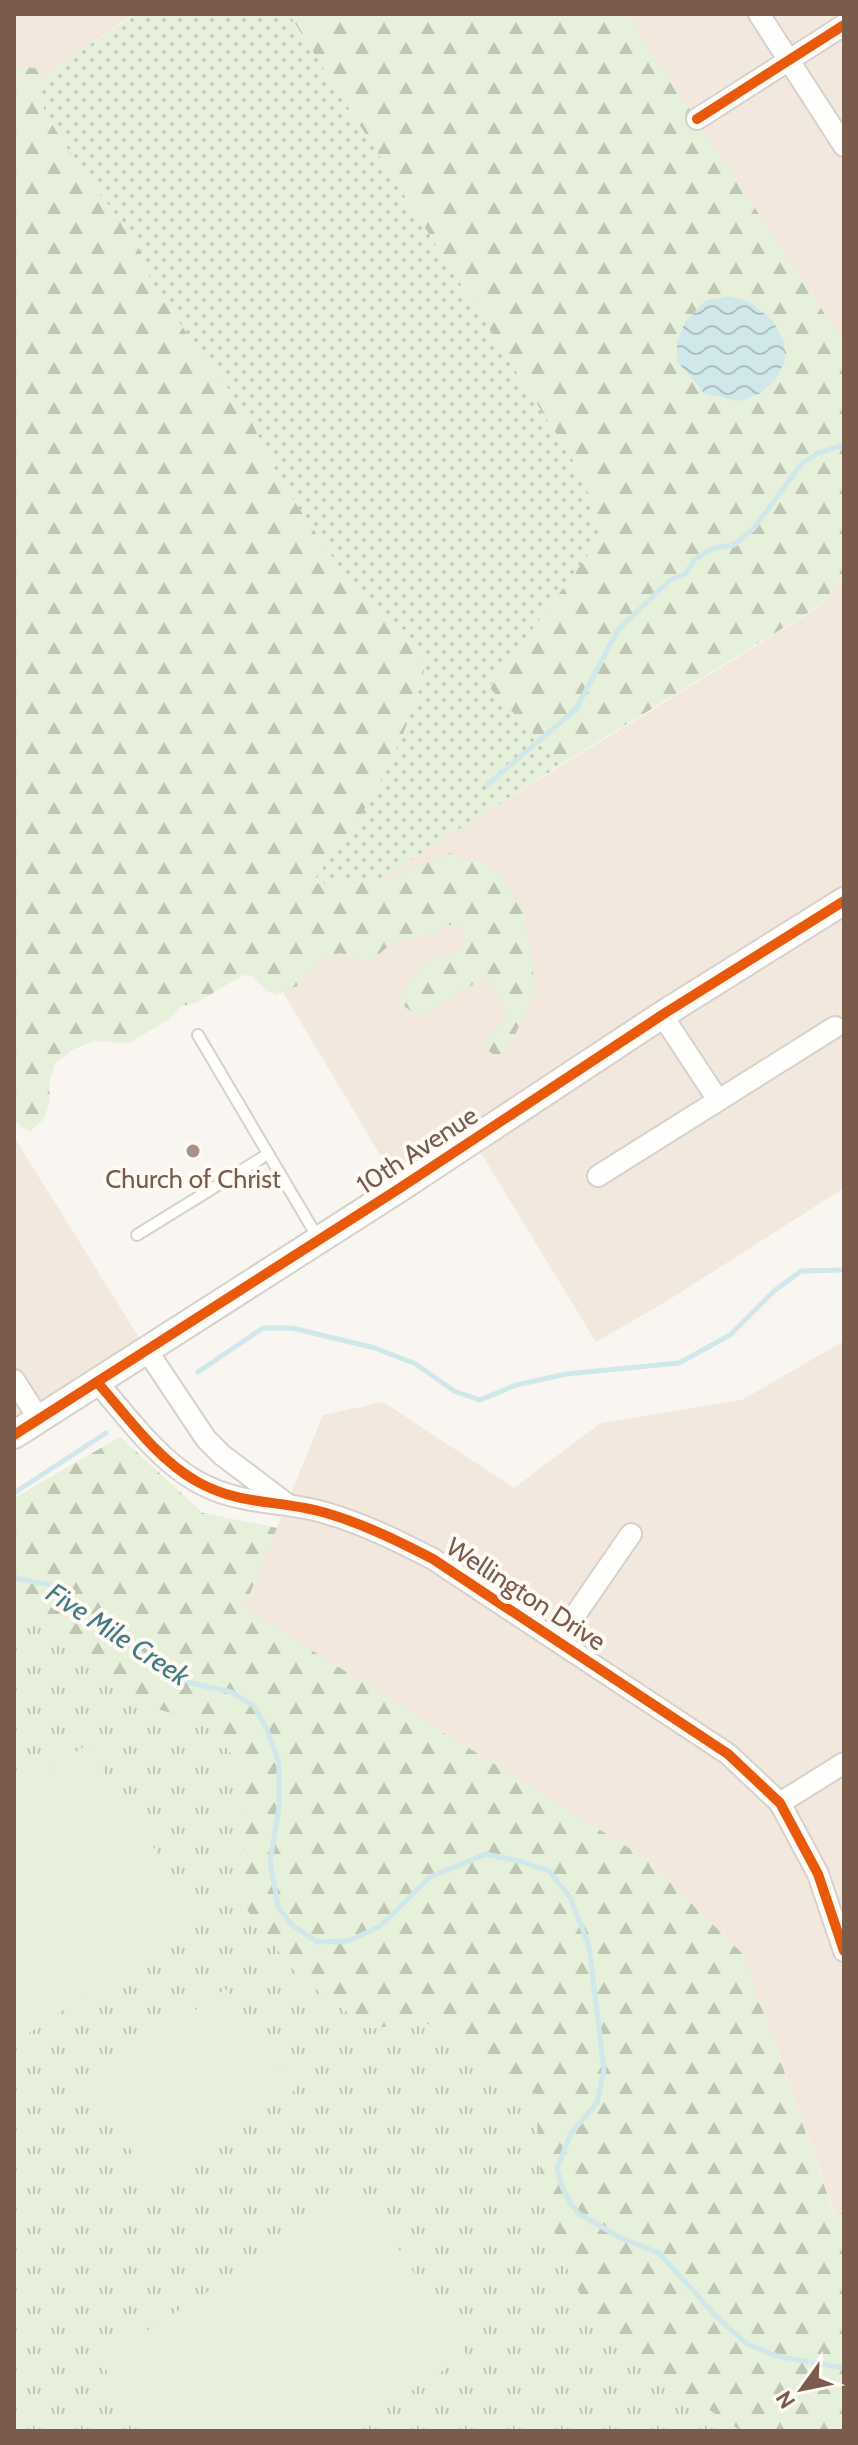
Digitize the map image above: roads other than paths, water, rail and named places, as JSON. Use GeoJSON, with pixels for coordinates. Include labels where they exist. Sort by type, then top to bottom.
{"type":"FeatureCollection","features":[{"type":"Feature","properties":{"kind":"street"},"geometry":{"type":"LineString","coordinates":[[759,14],[844,146]]}},
{"type":"Feature","properties":{"kind":"street"},"geometry":{"type":"LineString","coordinates":[[697,119],[844,25]]}},
{"type":"Feature","properties":{"kind":"street","name":"10th Avenue"},"geometry":{"type":"LineString","coordinates":[[14,1435],[662,1015],[844,901]]}},
{"type":"Feature","properties":{"kind":"street"},"geometry":{"type":"LineString","coordinates":[[662,1015],[718,1100]]}},
{"type":"Feature","properties":{"kind":"street"},"geometry":{"type":"LineString","coordinates":[[598,1176],[835,1027]]}},
{"type":"Feature","properties":{"kind":"street","name":"Wellington Drive"},"geometry":{"type":"LineString","coordinates":[[146,1349],[206,1439],[222,1455],[291,1507]]}},
{"type":"Feature","properties":{"kind":"street"},"geometry":{"type":"LineString","coordinates":[[14,1380],[39,1419]]}},
{"type":"Feature","properties":{"kind":"street","name":"Wellington Drive"},"geometry":{"type":"LineString","coordinates":[[97,1382],[151,1445],[194,1480],[231,1497],[324,1512],[387,1535],[433,1559],[728,1754],[780,1803],[818,1874],[844,1951]]}},
{"type":"Feature","properties":{"kind":"street","name":"Wellington Drive"},"geometry":{"type":"LineString","coordinates":[[558,1640],[631,1534]]}},
{"type":"Feature","properties":{"kind":"street"},"geometry":{"type":"LineString","coordinates":[[780,1803],[844,1763]]}},
{"type":"Feature","properties":{"kind":"lane"},"geometry":{"type":"LineString","coordinates":[[198,1035],[319,1240]]}},
{"type":"Feature","properties":{"kind":"lane"},"geometry":{"type":"LineString","coordinates":[[137,1235],[268,1154]]}},
{"type":"Feature","properties":{"kind":"water"},"geometry":{"type":"Polygon","coordinates":[[[728,296],[749,301],[773,321],[784,342],[785,361],[775,380],[759,394],[739,401],[705,394],[677,361],[677,342],[685,322],[705,301],[728,296]]]}},
{"type":"Feature","properties":{"kind":"waterway"},"geometry":{"type":"LineString","coordinates":[[487,785],[576,709],[618,630],[670,580],[685,574],[695,559],[714,548],[734,545],[754,528],[802,463],[818,453],[844,445]]}},
{"type":"Feature","properties":{"kind":"waterway"},"geometry":{"type":"LineString","coordinates":[[198,1372],[263,1328],[292,1328],[375,1348],[416,1364],[454,1391],[480,1400],[516,1385],[566,1374],[679,1363],[730,1335],[774,1291],[801,1271],[844,1270]]}},
{"type":"Feature","properties":{"kind":"waterway"},"geometry":{"type":"LineString","coordinates":[[14,1493],[106,1433]]}},
{"type":"Feature","properties":{"kind":"waterway","name":"Five Mile Creek"},"geometry":{"type":"LineString","coordinates":[[14,1578],[51,1585],[102,1627],[157,1664],[191,1683],[231,1692],[253,1705],[267,1729],[279,1764],[279,1807],[270,1862],[278,1906],[292,1925],[317,1942],[348,1941],[379,1927],[430,1877],[486,1854],[549,1871],[570,1897],[589,1946],[604,2070],[597,2103],[571,2133],[557,2168],[571,2204],[579,2214],[623,2239],[659,2253],[717,2317],[747,2344],[777,2356],[844,2368]]}},
{"type":"Feature","properties":{"kind":"place","name":"Church of Christ"},"geometry":{"type":"Point","coordinates":[193,1151]}}]}
